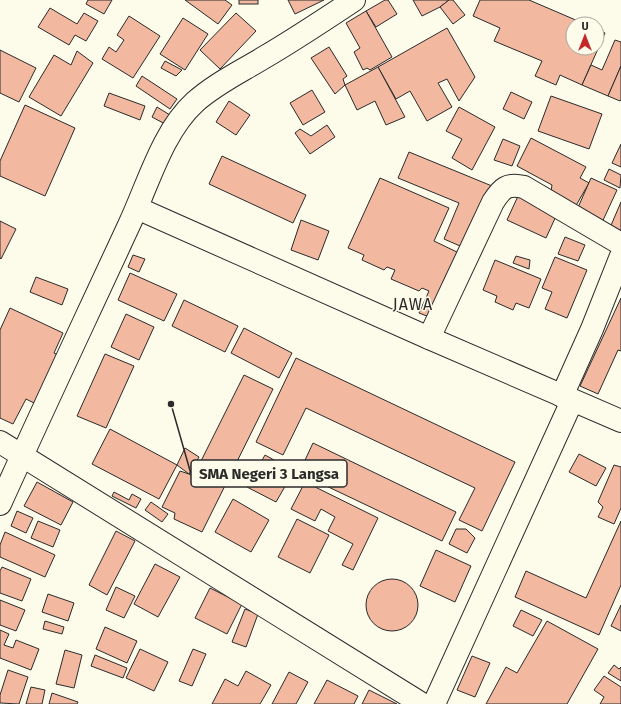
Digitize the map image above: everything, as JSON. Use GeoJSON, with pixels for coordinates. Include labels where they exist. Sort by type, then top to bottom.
{"type":"FeatureCollection","features":[{"type":"Feature","properties":{"kind":"street"},"geometry":{"type":"LineString","coordinates":[[0,504],[137,208],[160,153],[181,117],[195,102],[210,90],[298,38],[354,0]]}},
{"type":"Feature","properties":{"kind":"street"},"geometry":{"type":"LineString","coordinates":[[429,338],[494,202],[502,189],[507,186],[524,187],[621,244]]}},
{"type":"Feature","properties":{"kind":"street"},"geometry":{"type":"LineString","coordinates":[[137,208],[567,399],[621,421]]}},
{"type":"Feature","properties":{"kind":"street"},"geometry":{"type":"LineString","coordinates":[[434,704],[567,399],[592,329],[621,256]]}},
{"type":"Feature","properties":{"kind":"street"},"geometry":{"type":"LineString","coordinates":[[0,442],[422,704]]}},
{"type":"Feature","properties":{"kind":"building"},"geometry":{"type":"Polygon","coordinates":[[[88,0],[112,0],[104,14],[86,4],[88,0]]]}},
{"type":"Feature","properties":{"kind":"building"},"geometry":{"type":"Polygon","coordinates":[[[185,0],[225,0],[232,5],[218,24],[185,0]]]}},
{"type":"Feature","properties":{"kind":"building"},"geometry":{"type":"Polygon","coordinates":[[[239,0],[258,0],[258,4],[239,4],[239,0]]]}},
{"type":"Feature","properties":{"kind":"building"},"geometry":{"type":"Polygon","coordinates":[[[288,0],[324,0],[295,14],[288,0]]]}},
{"type":"Feature","properties":{"kind":"building"},"geometry":{"type":"Polygon","coordinates":[[[385,0],[388,0],[397,14],[376,27],[366,11],[385,0]]]}},
{"type":"Feature","properties":{"kind":"building"},"geometry":{"type":"Polygon","coordinates":[[[413,0],[449,0],[440,7],[422,16],[413,0]]]}},
{"type":"Feature","properties":{"kind":"building"},"geometry":{"type":"Polygon","coordinates":[[[449,0],[453,0],[465,15],[453,24],[440,7],[449,0]]]}},
{"type":"Feature","properties":{"kind":"building"},"geometry":{"type":"Polygon","coordinates":[[[480,0],[529,0],[566,16],[565,16],[565,56],[595,56],[582,85],[560,75],[556,85],[535,76],[542,61],[494,41],[500,28],[473,16],[480,0]]]}},
{"type":"Feature","properties":{"kind":"building"},"geometry":{"type":"Polygon","coordinates":[[[50,8],[77,24],[84,13],[98,21],[86,41],[75,35],[69,45],[38,27],[50,8]]]}},
{"type":"Feature","properties":{"kind":"building"},"geometry":{"type":"Polygon","coordinates":[[[366,11],[392,57],[370,70],[367,68],[363,70],[354,52],[360,48],[346,23],[366,11]]]}},
{"type":"Feature","properties":{"kind":"building"},"geometry":{"type":"Polygon","coordinates":[[[236,13],[256,31],[220,69],[200,50],[236,13]]]}},
{"type":"Feature","properties":{"kind":"building"},"geometry":{"type":"Polygon","coordinates":[[[129,16],[160,36],[133,78],[102,59],[109,47],[116,52],[124,40],[117,35],[129,16]]]}},
{"type":"Feature","properties":{"kind":"building"},"geometry":{"type":"Polygon","coordinates":[[[183,18],[208,34],[185,70],[160,54],[183,18]]]}},
{"type":"Feature","properties":{"kind":"building"},"geometry":{"type":"Polygon","coordinates":[[[447,28],[475,77],[459,101],[447,79],[438,83],[452,107],[427,121],[410,91],[396,99],[378,67],[447,28]]]}},
{"type":"Feature","properties":{"kind":"building"},"geometry":{"type":"Polygon","coordinates":[[[615,40],[621,42],[621,66],[608,96],[582,85],[591,65],[602,70],[615,40]]]}},
{"type":"Feature","properties":{"kind":"building"},"geometry":{"type":"Polygon","coordinates":[[[329,47],[347,76],[343,79],[345,85],[335,94],[311,58],[329,47]]]}},
{"type":"Feature","properties":{"kind":"building"},"geometry":{"type":"Polygon","coordinates":[[[0,50],[36,68],[19,102],[0,93],[0,50]]]}},
{"type":"Feature","properties":{"kind":"building"},"geometry":{"type":"Polygon","coordinates":[[[77,51],[93,63],[61,116],[29,97],[54,55],[71,65],[77,51]]]}},
{"type":"Feature","properties":{"kind":"building"},"geometry":{"type":"Polygon","coordinates":[[[165,61],[182,70],[176,76],[161,68],[165,61]]]}},
{"type":"Feature","properties":{"kind":"building"},"geometry":{"type":"Polygon","coordinates":[[[621,66],[621,100],[620,101],[608,96],[621,66]]]}},
{"type":"Feature","properties":{"kind":"building"},"geometry":{"type":"Polygon","coordinates":[[[378,67],[405,117],[386,125],[375,101],[357,110],[345,85],[378,67]]]}},
{"type":"Feature","properties":{"kind":"building"},"geometry":{"type":"Polygon","coordinates":[[[142,76],[177,99],[170,109],[136,86],[142,76]]]}},
{"type":"Feature","properties":{"kind":"building"},"geometry":{"type":"Polygon","coordinates":[[[312,90],[325,112],[303,125],[290,103],[312,90]]]}},
{"type":"Feature","properties":{"kind":"building"},"geometry":{"type":"Polygon","coordinates":[[[511,92],[532,102],[524,119],[503,109],[511,92]]]}},
{"type":"Feature","properties":{"kind":"building"},"geometry":{"type":"Polygon","coordinates":[[[109,93],[145,106],[140,120],[104,106],[109,93]]]}},
{"type":"Feature","properties":{"kind":"building"},"geometry":{"type":"Polygon","coordinates":[[[551,96],[602,114],[589,149],[538,131],[551,96]]]}},
{"type":"Feature","properties":{"kind":"building"},"geometry":{"type":"Polygon","coordinates":[[[229,101],[250,115],[236,135],[216,122],[229,101]]]}},
{"type":"Feature","properties":{"kind":"building"},"geometry":{"type":"Polygon","coordinates":[[[25,105],[75,128],[45,196],[0,176],[0,161],[25,105]]]}},
{"type":"Feature","properties":{"kind":"building"},"geometry":{"type":"Polygon","coordinates":[[[157,107],[170,115],[165,124],[152,117],[157,107]]]}},
{"type":"Feature","properties":{"kind":"building"},"geometry":{"type":"Polygon","coordinates":[[[459,107],[495,127],[472,170],[452,158],[462,139],[446,131],[459,107]]]}},
{"type":"Feature","properties":{"kind":"building"},"geometry":{"type":"Polygon","coordinates":[[[327,125],[335,137],[310,154],[295,133],[300,129],[311,136],[327,125]]]}},
{"type":"Feature","properties":{"kind":"building"},"geometry":{"type":"Polygon","coordinates":[[[531,138],[586,167],[580,178],[589,183],[574,209],[550,197],[552,185],[517,166],[531,138]]]}},
{"type":"Feature","properties":{"kind":"building"},"geometry":{"type":"Polygon","coordinates":[[[503,139],[520,146],[512,166],[494,160],[503,139]]]}},
{"type":"Feature","properties":{"kind":"building"},"geometry":{"type":"Polygon","coordinates":[[[621,144],[621,167],[612,163],[621,144]]]}},
{"type":"Feature","properties":{"kind":"building"},"geometry":{"type":"Polygon","coordinates":[[[409,152],[492,186],[467,249],[444,239],[459,203],[398,178],[409,152]]]}},
{"type":"Feature","properties":{"kind":"building"},"geometry":{"type":"Polygon","coordinates":[[[222,156],[306,195],[293,223],[209,184],[222,156]]]}},
{"type":"Feature","properties":{"kind":"building"},"geometry":{"type":"Polygon","coordinates":[[[609,169],[621,175],[620,188],[604,180],[609,169]]]}},
{"type":"Feature","properties":{"kind":"building"},"geometry":{"type":"Polygon","coordinates":[[[380,178],[449,208],[434,241],[461,254],[432,318],[419,313],[429,291],[422,288],[419,291],[391,279],[395,270],[387,267],[384,270],[362,260],[364,255],[348,248],[380,178]]]}},
{"type":"Feature","properties":{"kind":"building"},"geometry":{"type":"Polygon","coordinates":[[[591,178],[617,190],[599,229],[576,212],[591,178]]]}},
{"type":"Feature","properties":{"kind":"building"},"geometry":{"type":"Polygon","coordinates":[[[518,196],[557,214],[546,238],[507,220],[518,196]]]}},
{"type":"Feature","properties":{"kind":"building"},"geometry":{"type":"Polygon","coordinates":[[[621,202],[621,235],[609,230],[621,202]]]}},
{"type":"Feature","properties":{"kind":"building"},"geometry":{"type":"Polygon","coordinates":[[[301,220],[329,231],[318,260],[291,250],[301,220]]]}},
{"type":"Feature","properties":{"kind":"building"},"geometry":{"type":"Polygon","coordinates":[[[0,221],[16,229],[1,259],[0,258],[0,221]]]}},
{"type":"Feature","properties":{"kind":"building"},"geometry":{"type":"Polygon","coordinates":[[[565,237],[585,245],[578,261],[558,254],[565,237]]]}},
{"type":"Feature","properties":{"kind":"building"},"geometry":{"type":"Polygon","coordinates":[[[133,255],[145,259],[139,272],[128,267],[133,255]]]}},
{"type":"Feature","properties":{"kind":"building"},"geometry":{"type":"Polygon","coordinates":[[[516,256],[530,260],[529,269],[513,263],[516,256]]]}},
{"type":"Feature","properties":{"kind":"building"},"geometry":{"type":"Polygon","coordinates":[[[555,257],[587,270],[567,318],[545,309],[552,292],[542,288],[555,257]]]}},
{"type":"Feature","properties":{"kind":"building"},"geometry":{"type":"Polygon","coordinates":[[[495,260],[541,279],[529,308],[516,303],[513,310],[495,302],[497,296],[483,290],[495,260]]]}},
{"type":"Feature","properties":{"kind":"building"},"geometry":{"type":"Polygon","coordinates":[[[130,273],[177,294],[164,321],[118,300],[130,273]]]}},
{"type":"Feature","properties":{"kind":"building"},"geometry":{"type":"Polygon","coordinates":[[[36,277],[68,289],[62,305],[30,292],[36,277]]]}},
{"type":"Feature","properties":{"kind":"building"},"geometry":{"type":"Polygon","coordinates":[[[621,298],[621,351],[618,350],[598,394],[580,386],[621,298]]]}},
{"type":"Feature","properties":{"kind":"building"},"geometry":{"type":"Polygon","coordinates":[[[184,300],[238,326],[225,352],[172,326],[184,300]]]}},
{"type":"Feature","properties":{"kind":"building"},"geometry":{"type":"Polygon","coordinates":[[[10,308],[63,333],[54,353],[66,358],[42,407],[26,399],[13,424],[0,418],[0,330],[10,308]]]}},
{"type":"Feature","properties":{"kind":"building"},"geometry":{"type":"Polygon","coordinates":[[[126,314],[154,327],[139,360],[111,347],[126,314]]]}},
{"type":"Feature","properties":{"kind":"building"},"geometry":{"type":"Polygon","coordinates":[[[244,328],[292,353],[279,378],[231,353],[244,328]]]}},
{"type":"Feature","properties":{"kind":"building"},"geometry":{"type":"Polygon","coordinates":[[[105,354],[134,366],[106,428],[77,416],[105,354]]]}},
{"type":"Feature","properties":{"kind":"building"},"geometry":{"type":"Polygon","coordinates":[[[296,358],[515,462],[482,531],[459,520],[475,488],[306,408],[283,455],[256,442],[296,358]]]}},
{"type":"Feature","properties":{"kind":"building"},"geometry":{"type":"Polygon","coordinates":[[[244,375],[273,389],[202,532],[174,519],[175,513],[162,507],[180,471],[193,477],[244,375]]]}},
{"type":"Feature","properties":{"kind":"building"},"geometry":{"type":"Polygon","coordinates":[[[110,429],[177,465],[159,499],[92,464],[110,429]]]}},
{"type":"Feature","properties":{"kind":"building"},"geometry":{"type":"Polygon","coordinates":[[[313,443],[456,512],[442,541],[299,473],[313,443]]]}},
{"type":"Feature","properties":{"kind":"building"},"geometry":{"type":"Polygon","coordinates":[[[185,448],[199,457],[189,474],[177,465],[185,448]]]}},
{"type":"Feature","properties":{"kind":"building"},"geometry":{"type":"Polygon","coordinates":[[[579,454],[606,468],[596,486],[569,472],[579,454]]]}},
{"type":"Feature","properties":{"kind":"building"},"geometry":{"type":"Polygon","coordinates":[[[265,455],[294,471],[276,502],[247,487],[265,455]]]}},
{"type":"Feature","properties":{"kind":"building"},"geometry":{"type":"Polygon","coordinates":[[[614,465],[621,467],[621,508],[614,524],[598,517],[603,507],[598,502],[614,465]]]}},
{"type":"Feature","properties":{"kind":"building"},"geometry":{"type":"Polygon","coordinates":[[[37,482],[73,502],[61,525],[24,506],[37,482]]]}},
{"type":"Feature","properties":{"kind":"building"},"geometry":{"type":"Polygon","coordinates":[[[305,482],[378,518],[353,570],[342,565],[353,544],[328,531],[335,517],[321,509],[315,521],[291,509],[305,482]]]}},
{"type":"Feature","properties":{"kind":"building"},"geometry":{"type":"Polygon","coordinates":[[[114,492],[129,500],[132,494],[141,499],[136,508],[112,496],[114,492]]]}},
{"type":"Feature","properties":{"kind":"building"},"geometry":{"type":"Polygon","coordinates":[[[233,499],[269,520],[251,552],[215,532],[233,499]]]}},
{"type":"Feature","properties":{"kind":"building"},"geometry":{"type":"Polygon","coordinates":[[[151,502],[168,514],[162,522],[145,510],[151,502]]]}},
{"type":"Feature","properties":{"kind":"building"},"geometry":{"type":"Polygon","coordinates":[[[17,511],[33,518],[26,533],[11,526],[17,511]]]}},
{"type":"Feature","properties":{"kind":"building"},"geometry":{"type":"Polygon","coordinates":[[[297,519],[329,535],[310,573],[278,557],[297,519]]]}},
{"type":"Feature","properties":{"kind":"building"},"geometry":{"type":"Polygon","coordinates":[[[38,521],[60,530],[53,547],[31,538],[38,521]]]}},
{"type":"Feature","properties":{"kind":"building"},"geometry":{"type":"Polygon","coordinates":[[[621,521],[621,585],[599,635],[515,597],[526,571],[586,598],[621,521]]]}},
{"type":"Feature","properties":{"kind":"building"},"geometry":{"type":"Polygon","coordinates":[[[456,529],[466,529],[475,538],[467,553],[449,544],[456,529]]]}},
{"type":"Feature","properties":{"kind":"building"},"geometry":{"type":"Polygon","coordinates":[[[116,531],[135,541],[107,595],[89,585],[116,531]]]}},
{"type":"Feature","properties":{"kind":"building"},"geometry":{"type":"Polygon","coordinates":[[[5,532],[55,555],[45,577],[0,557],[0,545],[5,532]]]}},
{"type":"Feature","properties":{"kind":"building"},"geometry":{"type":"Polygon","coordinates":[[[436,550],[471,566],[455,602],[420,586],[436,550]]]}},
{"type":"Feature","properties":{"kind":"building"},"geometry":{"type":"Polygon","coordinates":[[[155,564],[180,577],[158,617],[134,604],[155,564]]]}},
{"type":"Feature","properties":{"kind":"building"},"geometry":{"type":"Polygon","coordinates":[[[2,567],[31,579],[22,601],[0,593],[0,571],[2,567]]]}},
{"type":"Feature","properties":{"kind":"building"},"geometry":{"type":"Polygon","coordinates":[[[392,579],[402,581],[410,587],[416,595],[418,605],[416,615],[410,623],[402,629],[392,631],[382,629],[374,623],[368,615],[366,605],[368,595],[374,587],[382,581],[392,579]]]}},
{"type":"Feature","properties":{"kind":"building"},"geometry":{"type":"Polygon","coordinates":[[[116,587],[135,596],[124,618],[106,610],[116,587]]]}},
{"type":"Feature","properties":{"kind":"building"},"geometry":{"type":"Polygon","coordinates":[[[210,588],[242,604],[227,634],[195,618],[210,588]]]}},
{"type":"Feature","properties":{"kind":"building"},"geometry":{"type":"Polygon","coordinates":[[[48,594],[74,603],[68,621],[42,612],[48,594]]]}},
{"type":"Feature","properties":{"kind":"building"},"geometry":{"type":"Polygon","coordinates":[[[0,600],[25,610],[16,631],[0,625],[0,600]]]}},
{"type":"Feature","properties":{"kind":"building"},"geometry":{"type":"Polygon","coordinates":[[[621,605],[621,631],[611,626],[621,605]]]}},
{"type":"Feature","properties":{"kind":"building"},"geometry":{"type":"Polygon","coordinates":[[[245,609],[258,614],[246,647],[232,642],[245,609]]]}},
{"type":"Feature","properties":{"kind":"building"},"geometry":{"type":"Polygon","coordinates":[[[521,610],[542,620],[533,636],[513,626],[521,610]]]}},
{"type":"Feature","properties":{"kind":"building"},"geometry":{"type":"Polygon","coordinates":[[[45,621],[64,627],[62,634],[43,629],[45,621]]]}},
{"type":"Feature","properties":{"kind":"building"},"geometry":{"type":"Polygon","coordinates":[[[547,621],[598,649],[567,704],[486,704],[506,667],[517,673],[547,621]]]}},
{"type":"Feature","properties":{"kind":"building"},"geometry":{"type":"Polygon","coordinates":[[[105,627],[137,641],[127,663],[96,649],[105,627]]]}},
{"type":"Feature","properties":{"kind":"building"},"geometry":{"type":"Polygon","coordinates":[[[0,630],[9,634],[4,645],[13,648],[16,640],[39,649],[31,670],[0,658],[0,630]]]}},
{"type":"Feature","properties":{"kind":"building"},"geometry":{"type":"Polygon","coordinates":[[[140,649],[168,662],[154,691],[126,678],[140,649]]]}},
{"type":"Feature","properties":{"kind":"building"},"geometry":{"type":"Polygon","coordinates":[[[193,649],[206,654],[192,686],[179,681],[193,649]]]}},
{"type":"Feature","properties":{"kind":"building"},"geometry":{"type":"Polygon","coordinates":[[[65,650],[82,655],[74,688],[56,684],[65,650]]]}},
{"type":"Feature","properties":{"kind":"building"},"geometry":{"type":"Polygon","coordinates":[[[95,655],[127,668],[123,678],[91,666],[95,655]]]}},
{"type":"Feature","properties":{"kind":"building"},"geometry":{"type":"Polygon","coordinates":[[[472,656],[490,663],[475,697],[457,690],[472,656]]]}},
{"type":"Feature","properties":{"kind":"building"},"geometry":{"type":"Polygon","coordinates":[[[614,665],[619,669],[621,667],[621,681],[608,673],[614,665]]]}},
{"type":"Feature","properties":{"kind":"building"},"geometry":{"type":"Polygon","coordinates":[[[8,670],[28,677],[19,704],[0,703],[0,695],[8,670]]]}},
{"type":"Feature","properties":{"kind":"building"},"geometry":{"type":"Polygon","coordinates":[[[246,671],[271,685],[260,704],[212,704],[225,679],[238,686],[246,671]]]}},
{"type":"Feature","properties":{"kind":"building"},"geometry":{"type":"Polygon","coordinates":[[[289,672],[308,682],[296,704],[272,704],[289,672]]]}},
{"type":"Feature","properties":{"kind":"building"},"geometry":{"type":"Polygon","coordinates":[[[604,676],[621,687],[621,704],[600,704],[604,697],[594,690],[604,676]]]}},
{"type":"Feature","properties":{"kind":"building"},"geometry":{"type":"Polygon","coordinates":[[[327,680],[358,696],[354,704],[314,704],[327,680]]]}},
{"type":"Feature","properties":{"kind":"building"},"geometry":{"type":"Polygon","coordinates":[[[31,687],[45,690],[42,704],[26,704],[31,687]]]}},
{"type":"Feature","properties":{"kind":"building"},"geometry":{"type":"Polygon","coordinates":[[[369,690],[397,704],[362,704],[369,690]]]}},
{"type":"Feature","properties":{"kind":"building"},"geometry":{"type":"Polygon","coordinates":[[[52,693],[78,702],[77,704],[49,704],[52,693]]]}},
{"type":"Feature","properties":{"kind":"place","name":"SMA Negeri 3 Langsa"},"geometry":{"type":"Point","coordinates":[171,404]}},
{"type":"Feature","properties":{"kind":"district","name":"JAWA"},"geometry":{"type":"Point","coordinates":[413,304]}}]}
